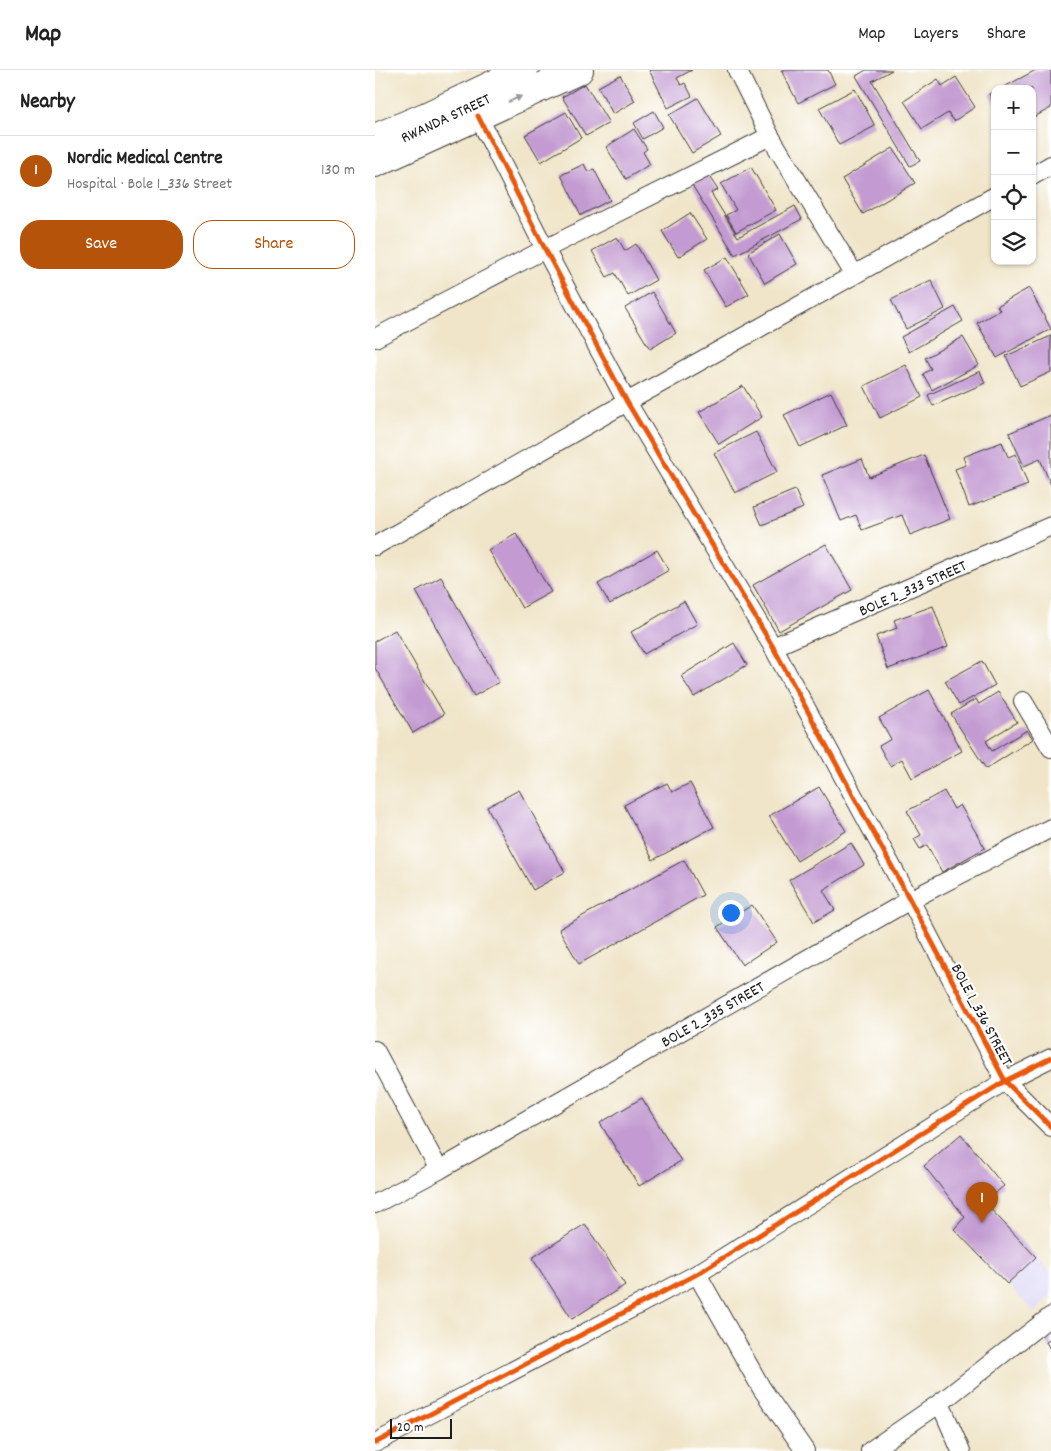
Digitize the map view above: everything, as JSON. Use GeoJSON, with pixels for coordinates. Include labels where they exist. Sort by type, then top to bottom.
{"type":"FeatureCollection","features":[{"type":"Feature","properties":{"kind":"main road","name":"RWANDA STREET"},"geometry":{"type":"LineString","coordinates":[[375,138],[427,116],[524,70]]}},
{"type":"Feature","properties":{"kind":"main road","name":"RWANDA STREET"},"geometry":{"type":"LineString","coordinates":[[375,163],[579,70]]}},
{"type":"Feature","properties":{"kind":"street"},"geometry":{"type":"LineString","coordinates":[[737,70],[770,136],[854,274]]}},
{"type":"Feature","properties":{"kind":"street","name":"BOLE 1_336 STREET"},"geometry":{"type":"LineString","coordinates":[[478,116],[545,249],[627,402],[773,647],[910,900],[1005,1081],[1051,1127]]}},
{"type":"Feature","properties":{"kind":"street"},"geometry":{"type":"LineString","coordinates":[[375,338],[545,249],[770,136]]}},
{"type":"Feature","properties":{"kind":"street"},"geometry":{"type":"LineString","coordinates":[[1034,175],[1051,165]]}},
{"type":"Feature","properties":{"kind":"street"},"geometry":{"type":"LineString","coordinates":[[375,546],[627,402],[991,198]]}},
{"type":"Feature","properties":{"kind":"street","name":"BOLE 2_333 STREET"},"geometry":{"type":"LineString","coordinates":[[773,647],[1051,526]]}},
{"type":"Feature","properties":{"kind":"street"},"geometry":{"type":"LineString","coordinates":[[1023,701],[1051,748]]}},
{"type":"Feature","properties":{"kind":"street","name":"BOLE 2_335 STREET"},"geometry":{"type":"LineString","coordinates":[[375,1204],[439,1170],[910,900],[1051,828]]}},
{"type":"Feature","properties":{"kind":"street"},"geometry":{"type":"LineString","coordinates":[[375,1050],[439,1170]]}},
{"type":"Feature","properties":{"kind":"street"},"geometry":{"type":"LineString","coordinates":[[379,1444],[697,1274],[1005,1081],[1051,1058]]}},
{"type":"Feature","properties":{"kind":"street"},"geometry":{"type":"LineString","coordinates":[[697,1274],[762,1389],[805,1451]]}},
{"type":"Feature","properties":{"kind":"street"},"geometry":{"type":"LineString","coordinates":[[870,1451],[940,1403],[1051,1316]]}},
{"type":"Feature","properties":{"kind":"street"},"geometry":{"type":"LineString","coordinates":[[940,1403],[961,1451]]}},
{"type":"Feature","properties":{"kind":"shaded area"},"geometry":{"type":"Polygon","coordinates":[[[961,1134],[1004,1186],[985,1202],[1051,1273],[1051,1295],[1034,1312],[954,1229],[965,1217],[924,1166],[961,1134]]]}},
{"type":"Feature","properties":{"kind":"building"},"geometry":{"type":"Polygon","coordinates":[[[649,70],[692,70],[677,78],[681,85],[685,83],[692,96],[668,108],[649,70]]]}},
{"type":"Feature","properties":{"kind":"building"},"geometry":{"type":"Polygon","coordinates":[[[781,70],[828,70],[835,84],[798,103],[781,70]]]}},
{"type":"Feature","properties":{"kind":"building"},"geometry":{"type":"Polygon","coordinates":[[[866,70],[892,70],[872,81],[920,161],[910,166],[856,76],[866,70]]]}},
{"type":"Feature","properties":{"kind":"building"},"geometry":{"type":"Polygon","coordinates":[[[1036,70],[1050,70],[1051,108],[1036,116],[1036,85],[1008,85],[1036,70]]]}},
{"type":"Feature","properties":{"kind":"building"},"geometry":{"type":"Polygon","coordinates":[[[620,75],[635,101],[613,114],[598,87],[620,75]]]}},
{"type":"Feature","properties":{"kind":"building"},"geometry":{"type":"Polygon","coordinates":[[[956,77],[975,107],[954,121],[948,113],[922,129],[904,101],[938,79],[942,86],[956,77]]]}},
{"type":"Feature","properties":{"kind":"building"},"geometry":{"type":"Polygon","coordinates":[[[585,84],[609,123],[586,136],[562,97],[585,84]]]}},
{"type":"Feature","properties":{"kind":"building"},"geometry":{"type":"Polygon","coordinates":[[[855,89],[875,126],[839,145],[819,108],[855,89]]]}},
{"type":"Feature","properties":{"kind":"building"},"geometry":{"type":"Polygon","coordinates":[[[698,98],[721,136],[692,153],[669,115],[698,98]]]}},
{"type":"Feature","properties":{"kind":"building"},"geometry":{"type":"Polygon","coordinates":[[[654,111],[663,127],[643,139],[634,123],[654,111]]]}},
{"type":"Feature","properties":{"kind":"building"},"geometry":{"type":"Polygon","coordinates":[[[566,112],[581,138],[541,162],[525,135],[566,112]]]}},
{"type":"Feature","properties":{"kind":"building"},"geometry":{"type":"Polygon","coordinates":[[[634,129],[647,149],[643,152],[650,164],[626,179],[606,147],[634,129]]]}},
{"type":"Feature","properties":{"kind":"building"},"geometry":{"type":"Polygon","coordinates":[[[893,148],[915,183],[863,214],[842,179],[893,148]]]}},
{"type":"Feature","properties":{"kind":"building"},"geometry":{"type":"Polygon","coordinates":[[[584,164],[588,172],[594,169],[610,200],[581,215],[561,175],[584,164]]]}},
{"type":"Feature","properties":{"kind":"building"},"geometry":{"type":"Polygon","coordinates":[[[751,167],[776,210],[736,232],[726,215],[736,210],[721,184],[751,167]]]}},
{"type":"Feature","properties":{"kind":"building"},"geometry":{"type":"Polygon","coordinates":[[[708,175],[718,190],[711,193],[738,237],[795,206],[802,219],[735,255],[692,185],[708,175]]]}},
{"type":"Feature","properties":{"kind":"building"},"geometry":{"type":"Polygon","coordinates":[[[690,213],[707,239],[678,257],[662,231],[690,213]]]}},
{"type":"Feature","properties":{"kind":"building"},"geometry":{"type":"Polygon","coordinates":[[[780,234],[797,264],[765,283],[748,253],[780,234]]]}},
{"type":"Feature","properties":{"kind":"building"},"geometry":{"type":"Polygon","coordinates":[[[617,237],[625,251],[636,244],[656,280],[628,296],[615,273],[607,277],[592,251],[617,237]]]}},
{"type":"Feature","properties":{"kind":"building"},"geometry":{"type":"Polygon","coordinates":[[[727,257],[749,294],[726,307],[704,270],[727,257]]]}},
{"type":"Feature","properties":{"kind":"building"},"geometry":{"type":"Polygon","coordinates":[[[931,280],[945,309],[906,329],[891,300],[931,280]]]}},
{"type":"Feature","properties":{"kind":"building"},"geometry":{"type":"Polygon","coordinates":[[[1029,288],[1051,329],[997,358],[977,323],[1000,310],[997,306],[1029,288]]]}},
{"type":"Feature","properties":{"kind":"building"},"geometry":{"type":"Polygon","coordinates":[[[652,292],[676,333],[650,349],[625,308],[652,292]]]}},
{"type":"Feature","properties":{"kind":"building"},"geometry":{"type":"Polygon","coordinates":[[[955,307],[963,321],[909,352],[901,337],[955,307]]]}},
{"type":"Feature","properties":{"kind":"building"},"geometry":{"type":"Polygon","coordinates":[[[1051,336],[1051,372],[1020,386],[1006,356],[1051,336]]]}},
{"type":"Feature","properties":{"kind":"building"},"geometry":{"type":"Polygon","coordinates":[[[963,337],[979,365],[932,390],[923,374],[931,369],[925,358],[963,337]]]}},
{"type":"Feature","properties":{"kind":"building"},"geometry":{"type":"Polygon","coordinates":[[[906,365],[922,397],[880,418],[864,386],[906,365]]]}},
{"type":"Feature","properties":{"kind":"building"},"geometry":{"type":"Polygon","coordinates":[[[980,371],[985,383],[933,406],[928,395],[980,371]]]}},
{"type":"Feature","properties":{"kind":"building"},"geometry":{"type":"Polygon","coordinates":[[[743,386],[762,417],[719,444],[699,412],[743,386]]]}},
{"type":"Feature","properties":{"kind":"building"},"geometry":{"type":"Polygon","coordinates":[[[831,392],[847,425],[800,447],[784,415],[831,392]]]}},
{"type":"Feature","properties":{"kind":"building"},"geometry":{"type":"Polygon","coordinates":[[[1051,415],[1051,485],[1040,459],[1024,466],[1009,433],[1051,415]]]}},
{"type":"Feature","properties":{"kind":"building"},"geometry":{"type":"Polygon","coordinates":[[[756,432],[777,472],[735,493],[714,453],[756,432]]]}},
{"type":"Feature","properties":{"kind":"building"},"geometry":{"type":"Polygon","coordinates":[[[1002,442],[1008,457],[1016,454],[1028,485],[969,507],[955,469],[966,465],[963,457],[1002,442]]]}},
{"type":"Feature","properties":{"kind":"building"},"geometry":{"type":"Polygon","coordinates":[[[924,455],[950,519],[910,535],[902,515],[862,530],[856,515],[841,521],[822,475],[862,459],[869,477],[924,455]]]}},
{"type":"Feature","properties":{"kind":"building"},"geometry":{"type":"Polygon","coordinates":[[[795,490],[803,508],[762,525],[754,507],[795,490]]]}},
{"type":"Feature","properties":{"kind":"building"},"geometry":{"type":"Polygon","coordinates":[[[516,534],[551,592],[522,608],[488,550],[516,534]]]}},
{"type":"Feature","properties":{"kind":"building"},"geometry":{"type":"Polygon","coordinates":[[[826,544],[852,590],[779,631],[753,585],[826,544]]]}},
{"type":"Feature","properties":{"kind":"building"},"geometry":{"type":"Polygon","coordinates":[[[657,550],[669,570],[610,604],[598,584],[657,550]]]}},
{"type":"Feature","properties":{"kind":"building"},"geometry":{"type":"Polygon","coordinates":[[[441,577],[499,682],[474,696],[416,591],[441,577]]]}},
{"type":"Feature","properties":{"kind":"building"},"geometry":{"type":"Polygon","coordinates":[[[684,601],[697,624],[644,654],[631,632],[684,601]]]}},
{"type":"Feature","properties":{"kind":"building"},"geometry":{"type":"Polygon","coordinates":[[[933,606],[948,647],[888,669],[876,636],[897,628],[894,620],[933,606]]]}},
{"type":"Feature","properties":{"kind":"building"},"geometry":{"type":"Polygon","coordinates":[[[395,630],[444,714],[413,733],[375,668],[375,641],[395,630]]]}},
{"type":"Feature","properties":{"kind":"building"},"geometry":{"type":"Polygon","coordinates":[[[734,643],[747,665],[694,697],[681,676],[734,643]]]}},
{"type":"Feature","properties":{"kind":"building"},"geometry":{"type":"Polygon","coordinates":[[[982,661],[995,685],[959,705],[945,681],[982,661]]]}},
{"type":"Feature","properties":{"kind":"building"},"geometry":{"type":"Polygon","coordinates":[[[929,690],[962,751],[912,778],[902,759],[890,766],[879,746],[891,739],[879,718],[929,690]]]}},
{"type":"Feature","properties":{"kind":"building"},"geometry":{"type":"Polygon","coordinates":[[[998,692],[1017,722],[986,741],[992,751],[1027,730],[1033,739],[986,769],[951,714],[976,699],[979,704],[998,692]]]}},
{"type":"Feature","properties":{"kind":"building"},"geometry":{"type":"Polygon","coordinates":[[[667,783],[672,792],[690,783],[714,827],[653,860],[624,805],[667,783]]]}},
{"type":"Feature","properties":{"kind":"building"},"geometry":{"type":"Polygon","coordinates":[[[819,787],[846,831],[797,861],[769,816],[819,787]]]}},
{"type":"Feature","properties":{"kind":"building"},"geometry":{"type":"Polygon","coordinates":[[[519,790],[565,872],[533,890],[487,807],[519,790]]]}},
{"type":"Feature","properties":{"kind":"building"},"geometry":{"type":"Polygon","coordinates":[[[944,791],[954,809],[960,805],[985,848],[942,872],[927,845],[920,849],[914,839],[921,835],[907,811],[944,791]]]}},
{"type":"Feature","properties":{"kind":"building"},"geometry":{"type":"Polygon","coordinates":[[[851,843],[864,865],[823,890],[835,910],[814,922],[789,880],[851,843]]]}},
{"type":"Feature","properties":{"kind":"building"},"geometry":{"type":"Polygon","coordinates":[[[684,860],[703,895],[579,964],[559,929],[684,860]]]}},
{"type":"Feature","properties":{"kind":"building"},"geometry":{"type":"Polygon","coordinates":[[[752,905],[777,942],[742,965],[717,927],[752,905]]]}},
{"type":"Feature","properties":{"kind":"building"},"geometry":{"type":"Polygon","coordinates":[[[642,1098],[681,1161],[639,1186],[600,1123],[642,1098]]]}},
{"type":"Feature","properties":{"kind":"building"},"geometry":{"type":"Polygon","coordinates":[[[961,1134],[1004,1186],[984,1202],[1036,1257],[1007,1284],[954,1229],[965,1217],[924,1166],[961,1134]]]}},
{"type":"Feature","properties":{"kind":"building"},"geometry":{"type":"Polygon","coordinates":[[[585,1224],[625,1285],[572,1319],[532,1258],[585,1224]]]}},
{"type":"Feature","properties":{"kind":"building"},"geometry":{"type":"Polygon","coordinates":[[[1051,1339],[1051,1351],[1046,1342],[1051,1339]]]}},
{"type":"Feature","properties":{"kind":"cycle path"},"geometry":{"type":"LineString","coordinates":[[478,116],[545,249],[627,402],[773,647],[910,900],[1005,1081],[1051,1127]]}},
{"type":"Feature","properties":{"kind":"cycle path"},"geometry":{"type":"LineString","coordinates":[[375,1443],[697,1274],[1005,1081],[1051,1058]]}},
{"type":"Feature","properties":{"kind":"place","name":"Nordic Medical Centre"},"geometry":{"type":"Point","coordinates":[982,1223]}}]}
